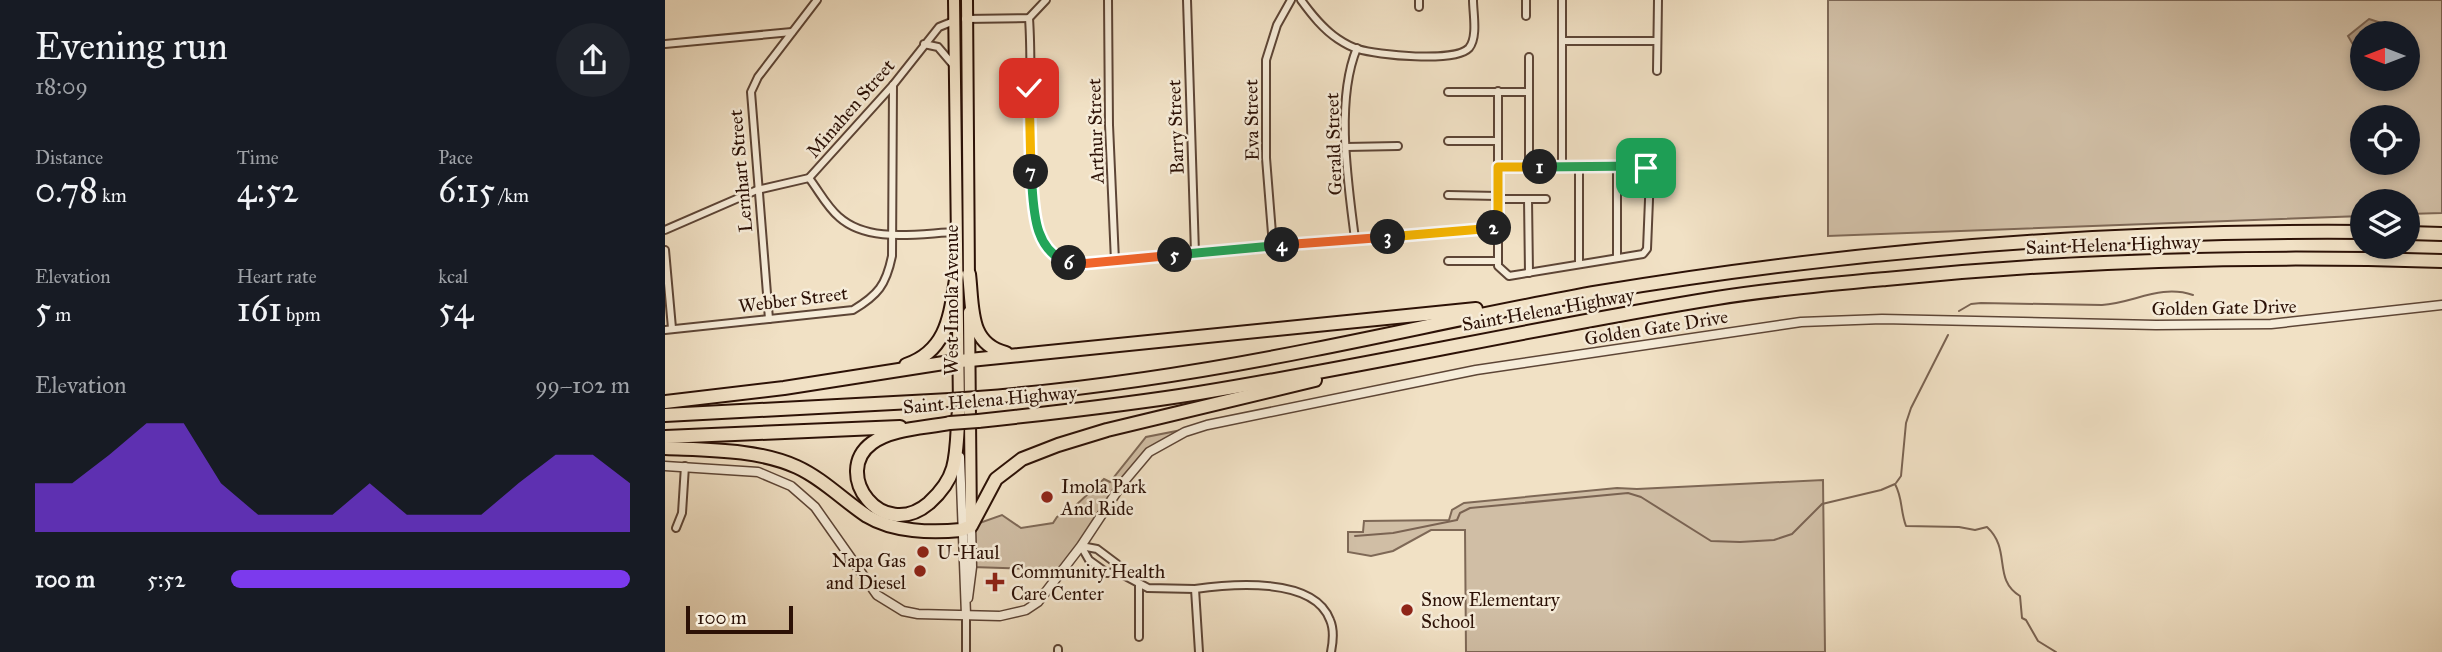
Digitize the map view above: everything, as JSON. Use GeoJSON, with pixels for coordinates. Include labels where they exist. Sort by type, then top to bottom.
{"type":"FeatureCollection","features":[{"type":"Feature","properties":{"kind":"highway","name":"Saint Helena Highway"},"geometry":{"type":"LineString","coordinates":[[665,415],[954,405],[978,398],[1067,389],[1209,369],[1542,303],[1729,273],[1963,247],[2201,234],[2350,233]]}},
{"type":"Feature","properties":{"kind":"highway"},"geometry":{"type":"LineString","coordinates":[[2420,233],[2442,234]]}},
{"type":"Feature","properties":{"kind":"highway","name":"Saint Helena Highway"},"geometry":{"type":"LineString","coordinates":[[665,437],[950,423],[1104,407],[1206,392],[1718,298],[1965,271],[2201,259],[2442,261]]}},
{"type":"Feature","properties":{"kind":"highway"},"geometry":{"type":"LineString","coordinates":[[963,274],[976,328],[982,340],[992,349],[1021,354]]}},
{"type":"Feature","properties":{"kind":"highway"},"geometry":{"type":"LineString","coordinates":[[885,373],[931,352],[944,334],[963,274]]}},
{"type":"Feature","properties":{"kind":"highway"},"geometry":{"type":"LineString","coordinates":[[665,402],[760,392],[964,360],[1542,303]]}},
{"type":"Feature","properties":{"kind":"highway"},"geometry":{"type":"LineString","coordinates":[[665,448],[742,453],[781,460],[799,468],[866,515],[892,527],[966,528],[996,480],[1009,468],[1022,459],[1058,445],[1152,418],[1530,331]]}},
{"type":"Feature","properties":{"kind":"highway"},"geometry":{"type":"LineString","coordinates":[[950,423],[890,435],[866,448],[859,462],[858,473],[860,487],[873,506],[892,515],[907,515],[922,508],[937,496],[953,467],[954,405]]}},
{"type":"Feature","properties":{"kind":"main road","name":"West Imola Avenue"},"geometry":{"type":"LineString","coordinates":[[954,0],[957,232],[963,274]]}},
{"type":"Feature","properties":{"kind":"main road","name":"West Imola Avenue"},"geometry":{"type":"LineString","coordinates":[[966,528],[963,274],[967,0]]}},
{"type":"Feature","properties":{"kind":"main road","name":"West Imola Avenue"},"geometry":{"type":"LineString","coordinates":[[954,405],[964,360]]}},
{"type":"Feature","properties":{"kind":"street","name":"Lernhart Street"},"geometry":{"type":"LineString","coordinates":[[769,319],[751,92],[758,77],[817,0]]}},
{"type":"Feature","properties":{"kind":"street"},"geometry":{"type":"LineString","coordinates":[[1046,0],[1029,18],[1029,152],[1038,233],[1054,256],[1071,263],[1115,261],[1498,228]]}},
{"type":"Feature","properties":{"kind":"street","name":"Arthur Street"},"geometry":{"type":"LineString","coordinates":[[1108,0],[1109,125],[1115,261]]}},
{"type":"Feature","properties":{"kind":"street","name":"Barry Street"},"geometry":{"type":"LineString","coordinates":[[1187,0],[1195,253]]}},
{"type":"Feature","properties":{"kind":"street","name":"Eva Street"},"geometry":{"type":"LineString","coordinates":[[1273,246],[1266,158],[1266,60],[1277,26],[1291,0]]}},
{"type":"Feature","properties":{"kind":"street"},"geometry":{"type":"LineString","coordinates":[[1301,0],[1325,30],[1357,48],[1407,55],[1461,54],[1470,47],[1473,40],[1473,0]]}},
{"type":"Feature","properties":{"kind":"street"},"geometry":{"type":"LineString","coordinates":[[1526,0],[1526,16]]}},
{"type":"Feature","properties":{"kind":"street"},"geometry":{"type":"LineString","coordinates":[[1562,0],[1562,166]]}},
{"type":"Feature","properties":{"kind":"street"},"geometry":{"type":"LineString","coordinates":[[1657,71],[1658,0]]}},
{"type":"Feature","properties":{"kind":"street","name":"Minahen Street"},"geometry":{"type":"LineString","coordinates":[[665,230],[757,190],[809,178],[893,85],[939,27],[967,18],[1029,18]]}},
{"type":"Feature","properties":{"kind":"street"},"geometry":{"type":"LineString","coordinates":[[665,44],[792,32]]}},
{"type":"Feature","properties":{"kind":"street"},"geometry":{"type":"LineString","coordinates":[[1562,41],[1657,41]]}},
{"type":"Feature","properties":{"kind":"street"},"geometry":{"type":"LineString","coordinates":[[924,44],[938,47],[955,67]]}},
{"type":"Feature","properties":{"kind":"street","name":"Gerald Street"},"geometry":{"type":"LineString","coordinates":[[1355,239],[1348,188],[1346,83],[1357,48]]}},
{"type":"Feature","properties":{"kind":"street"},"geometry":{"type":"LineString","coordinates":[[1529,57],[1529,167]]}},
{"type":"Feature","properties":{"kind":"street","name":"Webber Street"},"geometry":{"type":"LineString","coordinates":[[669,329],[853,310],[870,300],[888,278],[892,256],[893,85]]}},
{"type":"Feature","properties":{"kind":"street"},"geometry":{"type":"LineString","coordinates":[[1498,91],[1498,141],[1498,167],[1498,266],[1509,276],[1643,254],[1649,243],[1650,175],[1646,168],[1498,167]]}},
{"type":"Feature","properties":{"kind":"street"},"geometry":{"type":"LineString","coordinates":[[1448,92],[1529,92]]}},
{"type":"Feature","properties":{"kind":"street"},"geometry":{"type":"LineString","coordinates":[[1448,141],[1498,141]]}},
{"type":"Feature","properties":{"kind":"street"},"geometry":{"type":"LineString","coordinates":[[1346,147],[1398,146]]}},
{"type":"Feature","properties":{"kind":"street"},"geometry":{"type":"LineString","coordinates":[[1579,167],[1579,264]]}},
{"type":"Feature","properties":{"kind":"street"},"geometry":{"type":"LineString","coordinates":[[1617,167],[1617,258]]}},
{"type":"Feature","properties":{"kind":"street"},"geometry":{"type":"LineString","coordinates":[[809,178],[828,204],[847,223],[869,233],[957,232]]}},
{"type":"Feature","properties":{"kind":"street"},"geometry":{"type":"LineString","coordinates":[[1448,195],[1546,199]]}},
{"type":"Feature","properties":{"kind":"street"},"geometry":{"type":"LineString","coordinates":[[1528,199],[1529,272]]}},
{"type":"Feature","properties":{"kind":"street"},"geometry":{"type":"LineString","coordinates":[[665,250],[669,329]]}},
{"type":"Feature","properties":{"kind":"street"},"geometry":{"type":"LineString","coordinates":[[1448,261],[1498,261]]}},
{"type":"Feature","properties":{"kind":"street","name":"Golden Gate Drive"},"geometry":{"type":"LineString","coordinates":[[665,466],[758,472],[783,481],[799,491],[815,507],[877,596],[903,611],[914,614],[1000,615],[1026,610],[1038,602],[1081,547],[1124,481],[1149,452],[1185,432],[1476,370],[1756,327],[1840,319],[2235,325],[2307,321],[2442,305]]}},
{"type":"Feature","properties":{"kind":"street","name":"West Imola Avenue"},"geometry":{"type":"LineString","coordinates":[[954,405],[966,528],[966,615]]}},
{"type":"Feature","properties":{"kind":"street"},"geometry":{"type":"LineString","coordinates":[[676,528],[682,513],[684,466]]}},
{"type":"Feature","properties":{"kind":"street"},"geometry":{"type":"LineString","coordinates":[[1081,547],[1089,561],[1107,573],[1118,572],[1148,588],[1164,590],[1253,585],[1304,594],[1322,607],[1330,619],[1333,640],[1331,652]]}},
{"type":"Feature","properties":{"kind":"street"},"geometry":{"type":"LineString","coordinates":[[1081,547],[1097,549],[1117,564],[1118,572]]}},
{"type":"Feature","properties":{"kind":"street"},"geometry":{"type":"LineString","coordinates":[[1139,584],[1139,637]]}},
{"type":"Feature","properties":{"kind":"street"},"geometry":{"type":"LineString","coordinates":[[1195,589],[1199,652]]}},
{"type":"Feature","properties":{"kind":"street"},"geometry":{"type":"LineString","coordinates":[[966,615],[966,652]]}},
{"type":"Feature","properties":{"kind":"shaded area"},"geometry":{"type":"Polygon","coordinates":[[[1828,0],[2442,0],[2442,213],[2420,214],[2420,189],[2350,189],[2350,216],[1828,236],[1828,0]]]}},
{"type":"Feature","properties":{"kind":"shaded area"},"geometry":{"type":"Polygon","coordinates":[[[1207,425],[1149,452],[1063,570],[972,567],[971,526],[1002,515],[1021,528],[1053,523],[1104,479],[1110,482],[1146,437],[1207,425]]]}},
{"type":"Feature","properties":{"kind":"shaded area"},"geometry":{"type":"Polygon","coordinates":[[[1823,480],[1825,652],[1466,652],[1465,530],[1431,530],[1393,551],[1371,556],[1348,552],[1348,532],[1363,532],[1364,521],[1449,520],[1452,510],[1464,503],[1617,488],[1823,480]]]}},
{"type":"Feature","properties":{"kind":"waterway"},"geometry":{"type":"LineString","coordinates":[[1959,311],[1971,304],[1981,303],[2102,305],[2158,293],[2181,292],[2193,295]]}},
{"type":"Feature","properties":{"kind":"waterway"},"geometry":{"type":"LineString","coordinates":[[1896,483],[1901,476],[1906,423],[1911,408],[1948,335]]}},
{"type":"Feature","properties":{"kind":"waterway"},"geometry":{"type":"LineString","coordinates":[[1355,536],[1393,533],[1457,520],[1460,513],[1470,508],[1628,493],[1641,497],[1711,541],[1774,540],[1792,534],[1822,504],[1895,484],[1906,526],[1975,530],[1987,527],[1999,545],[2007,581],[2020,596],[2022,618],[2026,620],[2038,641],[2056,652]]}},
{"type":"Feature","properties":{"kind":"place","name":"Imola Park And Ride"},"geometry":{"type":"Point","coordinates":[1047,497]}},
{"type":"Feature","properties":{"kind":"place","name":"U-Haul"},"geometry":{"type":"Point","coordinates":[923,552]}},
{"type":"Feature","properties":{"kind":"place","name":"Napa Gas and Diesel"},"geometry":{"type":"Point","coordinates":[920,571]}},
{"type":"Feature","properties":{"kind":"place","name":"Community Health Care Center"},"geometry":{"type":"Point","coordinates":[995,582]}},
{"type":"Feature","properties":{"kind":"place","name":"Snow Elementary School"},"geometry":{"type":"Point","coordinates":[1407,610]}},
{"type":"Feature","properties":{"kind":"route"},"geometry":{"type":"LineString","coordinates":[[1029,88],[1029,152],[1038,233],[1054,256],[1071,263],[1498,228],[1498,167],[1646,168]]}}]}
